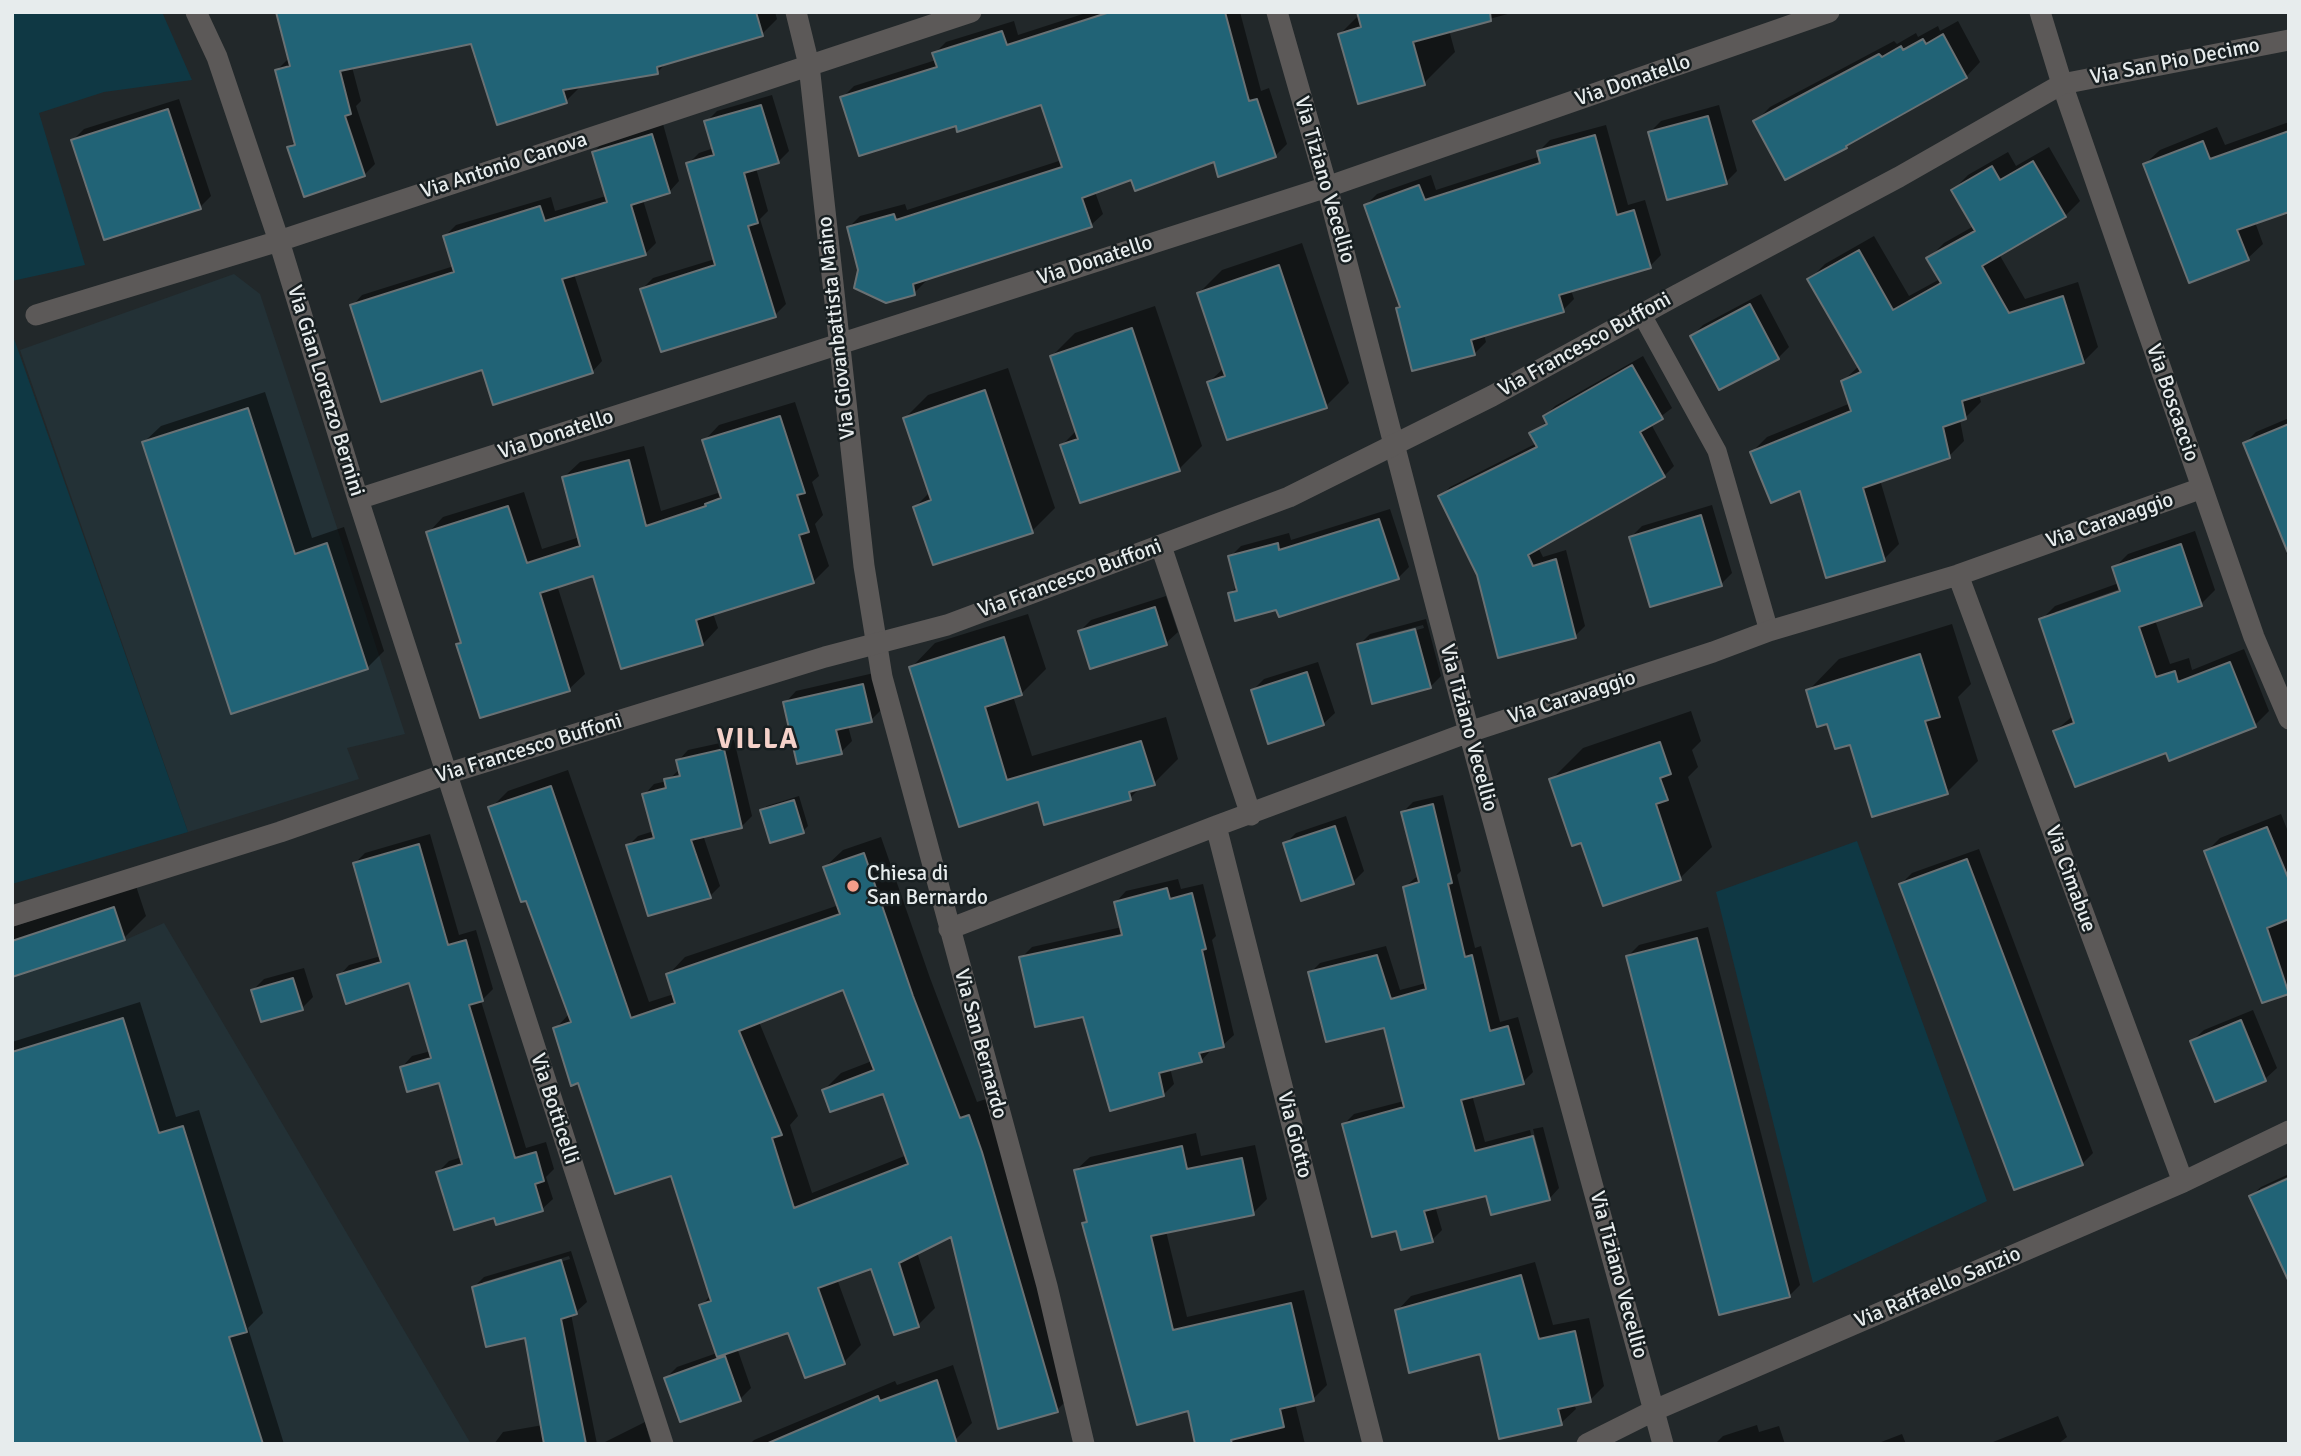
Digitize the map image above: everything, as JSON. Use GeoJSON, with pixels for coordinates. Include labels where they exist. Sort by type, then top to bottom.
{"type":"FeatureCollection","features":[{"type":"Feature","properties":{"kind":"street","name":"Via Gian Lorenzo Bernini"},"geometry":{"type":"LineString","coordinates":[[196,12],[217,57],[279,241],[446,774]]}},
{"type":"Feature","properties":{"kind":"street","name":"Via Giovanbattista Maino"},"geometry":{"type":"LineString","coordinates":[[796,12],[809,65],[864,566],[877,643]]}},
{"type":"Feature","properties":{"kind":"street","name":"Via Antonio Canova"},"geometry":{"type":"LineString","coordinates":[[36,316],[279,241],[971,12]]}},
{"type":"Feature","properties":{"kind":"street","name":"Via Tiziano Vecellio"},"geometry":{"type":"LineString","coordinates":[[1277,12],[1327,187],[1469,733],[1663,1444]]}},
{"type":"Feature","properties":{"kind":"street","name":"Via Donatello"},"geometry":{"type":"LineString","coordinates":[[358,499],[1327,187],[1829,12]]}},
{"type":"Feature","properties":{"kind":"street","name":"Via Boscaccio"},"geometry":{"type":"LineString","coordinates":[[2040,12],[2062,84],[2253,637],[2289,719]]}},
{"type":"Feature","properties":{"kind":"street","name":"Via San Pio Decimo"},"geometry":{"type":"LineString","coordinates":[[2062,84],[2289,40]]}},
{"type":"Feature","properties":{"kind":"street","name":"Via Francesco Buffoni"},"geometry":{"type":"LineString","coordinates":[[12,916],[280,832],[446,774],[877,643],[947,625],[1289,497],[1492,397],[1899,177],[2062,84]]}},
{"type":"Feature","properties":{"kind":"street","name":"Via Caravaggio"},"geometry":{"type":"LineString","coordinates":[[948,929],[1469,733],[1769,631],[1958,575],[2202,488]]}},
{"type":"Feature","properties":{"kind":"street"},"geometry":{"type":"LineString","coordinates":[[1161,546],[1251,815]]}},
{"type":"Feature","properties":{"kind":"street","name":"Via Cimabue"},"geometry":{"type":"LineString","coordinates":[[1958,575],[2183,1182]]}},
{"type":"Feature","properties":{"kind":"street","name":"Via San Bernardo"},"geometry":{"type":"LineString","coordinates":[[877,643],[882,677],[948,929],[1047,1286],[1084,1444]]}},
{"type":"Feature","properties":{"kind":"street","name":"Via Botticelli"},"geometry":{"type":"LineString","coordinates":[[446,774],[663,1444]]}},
{"type":"Feature","properties":{"kind":"street","name":"Via Giotto"},"geometry":{"type":"LineString","coordinates":[[1216,826],[1373,1444]]}},
{"type":"Feature","properties":{"kind":"street","name":"Via Raffaello Sanzio"},"geometry":{"type":"LineString","coordinates":[[1587,1444],[1655,1410],[2183,1182],[2289,1131]]}},
{"type":"Feature","properties":{"kind":"lane"},"geometry":{"type":"LineString","coordinates":[[1642,314],[1717,452],[1769,631]]}},
{"type":"Feature","properties":{"kind":"shaded area"},"geometry":{"type":"Polygon","coordinates":[[[12,12],[162,12],[192,80],[104,92],[39,113],[85,265],[12,281],[12,12]]]}},
{"type":"Feature","properties":{"kind":"shaded area"},"geometry":{"type":"Polygon","coordinates":[[[234,274],[260,294],[405,734],[347,748],[359,779],[188,832],[20,350],[234,274]]]}},
{"type":"Feature","properties":{"kind":"shaded area"},"geometry":{"type":"Polygon","coordinates":[[[12,333],[188,832],[12,884],[12,333]]]}},
{"type":"Feature","properties":{"kind":"shaded area"},"geometry":{"type":"Polygon","coordinates":[[[1857,841],[1987,1201],[1813,1283],[1716,892],[1857,841]]]}},
{"type":"Feature","properties":{"kind":"shaded area"},"geometry":{"type":"Polygon","coordinates":[[[114,907],[125,940],[164,923],[471,1444],[12,1444],[12,941],[114,907]]]}},
{"type":"Feature","properties":{"kind":"building"},"geometry":{"type":"Polygon","coordinates":[[[276,12],[756,12],[763,36],[657,67],[658,74],[563,90],[567,103],[497,125],[471,44],[340,71],[351,114],[345,116],[365,176],[304,197],[287,147],[295,145],[275,70],[290,66],[276,12]]]}},
{"type":"Feature","properties":{"kind":"building"},"geometry":{"type":"Polygon","coordinates":[[[1110,12],[1225,12],[1249,101],[1257,99],[1276,157],[1218,177],[1214,162],[1135,191],[1131,180],[1082,198],[1092,227],[913,284],[915,295],[886,303],[854,288],[858,270],[847,227],[894,214],[896,220],[1062,167],[1041,105],[957,132],[956,126],[859,156],[840,97],[937,67],[932,53],[1002,31],[1007,45],[1110,12]]]}},
{"type":"Feature","properties":{"kind":"building"},"geometry":{"type":"Polygon","coordinates":[[[1357,12],[1490,12],[1491,21],[1413,42],[1425,85],[1358,104],[1338,34],[1361,27],[1357,12]]]}},
{"type":"Feature","properties":{"kind":"building"},"geometry":{"type":"Polygon","coordinates":[[[1943,34],[1967,78],[1846,146],[1847,148],[1785,180],[1753,121],[1879,54],[1882,57],[1901,46],[1903,50],[1923,39],[1926,44],[1943,34]]]}},
{"type":"Feature","properties":{"kind":"building"},"geometry":{"type":"Polygon","coordinates":[[[761,105],[779,163],[744,173],[758,223],[748,226],[776,317],[661,352],[640,289],[715,265],[686,163],[714,155],[704,121],[761,105]]]}},
{"type":"Feature","properties":{"kind":"building"},"geometry":{"type":"Polygon","coordinates":[[[168,109],[201,209],[104,240],[71,140],[168,109]]]}},
{"type":"Feature","properties":{"kind":"building"},"geometry":{"type":"Polygon","coordinates":[[[1708,116],[1727,184],[1667,200],[1648,132],[1708,116]]]}},
{"type":"Feature","properties":{"kind":"building"},"geometry":{"type":"Polygon","coordinates":[[[2289,131],[2289,212],[2237,230],[2249,260],[2189,283],[2143,164],[2203,141],[2210,159],[2289,131]]]}},
{"type":"Feature","properties":{"kind":"building"},"geometry":{"type":"Polygon","coordinates":[[[652,134],[670,193],[631,205],[646,255],[562,279],[593,373],[493,405],[482,370],[381,402],[350,305],[454,272],[443,236],[540,206],[545,221],[607,202],[592,152],[652,134]]]}},
{"type":"Feature","properties":{"kind":"building"},"geometry":{"type":"Polygon","coordinates":[[[1595,135],[1617,215],[1634,210],[1651,268],[1559,295],[1564,312],[1471,340],[1475,355],[1412,371],[1396,308],[1400,307],[1364,205],[1419,185],[1425,200],[1540,163],[1537,151],[1595,135]]]}},
{"type":"Feature","properties":{"kind":"building"},"geometry":{"type":"Polygon","coordinates":[[[2033,161],[2066,217],[1982,266],[2009,313],[2063,296],[2084,363],[1962,401],[1966,419],[1943,427],[1950,458],[1863,488],[1885,561],[1826,578],[1800,491],[1771,503],[1750,452],[1851,411],[1841,381],[1861,372],[1807,279],[1859,250],[1893,310],[1941,283],[1926,258],[1975,231],[1951,190],[1992,166],[2000,180],[2033,161]]]}},
{"type":"Feature","properties":{"kind":"building"},"geometry":{"type":"Polygon","coordinates":[[[1279,265],[1327,408],[1227,440],[1207,382],[1225,376],[1197,293],[1279,265]]]}},
{"type":"Feature","properties":{"kind":"building"},"geometry":{"type":"Polygon","coordinates":[[[1750,304],[1779,359],[1719,390],[1690,336],[1750,304]]]}},
{"type":"Feature","properties":{"kind":"building"},"geometry":{"type":"Polygon","coordinates":[[[1132,328],[1180,471],[1080,503],[1060,445],[1078,439],[1050,356],[1132,328]]]}},
{"type":"Feature","properties":{"kind":"building"},"geometry":{"type":"Polygon","coordinates":[[[1632,365],[1663,419],[1640,432],[1665,477],[1528,555],[1533,566],[1556,559],[1576,638],[1498,658],[1477,575],[1438,496],[1537,447],[1529,433],[1547,424],[1543,416],[1632,365]]]}},
{"type":"Feature","properties":{"kind":"building"},"geometry":{"type":"Polygon","coordinates":[[[985,390],[1033,533],[933,565],[913,507],[931,500],[903,418],[985,390]]]}},
{"type":"Feature","properties":{"kind":"building"},"geometry":{"type":"Polygon","coordinates":[[[248,408],[295,554],[327,543],[368,669],[231,714],[142,442],[248,408]]]}},
{"type":"Feature","properties":{"kind":"building"},"geometry":{"type":"Polygon","coordinates":[[[780,416],[805,493],[797,495],[809,532],[799,535],[814,583],[696,620],[703,645],[621,669],[593,576],[540,593],[570,691],[480,718],[456,644],[461,643],[426,532],[508,506],[527,563],[580,546],[562,477],[629,460],[646,526],[706,506],[705,504],[721,498],[702,440],[780,416]]]}},
{"type":"Feature","properties":{"kind":"building"},"geometry":{"type":"Polygon","coordinates":[[[2289,424],[2289,553],[2288,553],[2243,443],[2289,424]]]}},
{"type":"Feature","properties":{"kind":"building"},"geometry":{"type":"Polygon","coordinates":[[[1701,515],[1722,586],[1650,607],[1629,537],[1701,515]]]}},
{"type":"Feature","properties":{"kind":"building"},"geometry":{"type":"Polygon","coordinates":[[[1379,519],[1399,579],[1279,617],[1276,610],[1235,621],[1228,593],[1237,591],[1228,556],[1278,543],[1279,550],[1379,519]]]}},
{"type":"Feature","properties":{"kind":"building"},"geometry":{"type":"Polygon","coordinates":[[[2181,544],[2202,606],[2139,627],[2156,677],[2175,671],[2178,682],[2230,662],[2256,727],[2169,761],[2166,753],[2075,787],[2053,731],[2074,723],[2039,619],[2120,591],[2112,567],[2181,544]]]}},
{"type":"Feature","properties":{"kind":"building"},"geometry":{"type":"Polygon","coordinates":[[[1155,607],[1167,645],[1090,669],[1078,631],[1155,607]]]}},
{"type":"Feature","properties":{"kind":"building"},"geometry":{"type":"Polygon","coordinates":[[[1415,629],[1431,688],[1372,704],[1357,644],[1415,629]]]}},
{"type":"Feature","properties":{"kind":"building"},"geometry":{"type":"Polygon","coordinates":[[[1004,637],[1022,695],[985,707],[1007,780],[1141,741],[1155,785],[1129,792],[1131,800],[1044,825],[1038,802],[959,827],[909,667],[1004,637]]]}},
{"type":"Feature","properties":{"kind":"building"},"geometry":{"type":"Polygon","coordinates":[[[1920,654],[1940,717],[1925,721],[1948,794],[1872,817],[1850,745],[1835,749],[1827,724],[1817,727],[1806,690],[1920,654]]]}},
{"type":"Feature","properties":{"kind":"building"},"geometry":{"type":"Polygon","coordinates":[[[1307,672],[1324,725],[1268,744],[1251,690],[1307,672]]]}},
{"type":"Feature","properties":{"kind":"building"},"geometry":{"type":"Polygon","coordinates":[[[863,684],[872,722],[836,730],[842,754],[797,764],[783,702],[863,684]]]}},
{"type":"Feature","properties":{"kind":"building"},"geometry":{"type":"Polygon","coordinates":[[[1660,742],[1671,774],[1660,778],[1668,800],[1656,804],[1681,880],[1603,906],[1581,843],[1572,846],[1549,779],[1660,742]]]}},
{"type":"Feature","properties":{"kind":"building"},"geometry":{"type":"Polygon","coordinates":[[[724,749],[742,828],[691,840],[711,898],[648,916],[626,845],[654,838],[642,794],[666,788],[664,779],[680,776],[676,760],[724,749]]]}},
{"type":"Feature","properties":{"kind":"building"},"geometry":{"type":"Polygon","coordinates":[[[551,786],[631,1018],[675,1003],[666,974],[840,914],[823,867],[864,853],[913,996],[960,1118],[969,1115],[982,1152],[1058,1412],[998,1429],[951,1237],[899,1263],[919,1327],[894,1335],[871,1269],[818,1288],[845,1364],[805,1378],[788,1333],[717,1357],[699,1305],[711,1301],[671,1176],[615,1194],[578,1083],[571,1086],[553,1028],[571,1022],[526,901],[521,902],[488,807],[551,786]],[[843,990],[739,1031],[782,1135],[772,1138],[794,1208],[908,1164],[883,1094],[830,1112],[822,1090],[874,1070],[843,990]]]}},
{"type":"Feature","properties":{"kind":"building"},"geometry":{"type":"Polygon","coordinates":[[[794,800],[804,833],[770,843],[760,810],[794,800]]]}},
{"type":"Feature","properties":{"kind":"building"},"geometry":{"type":"Polygon","coordinates":[[[1433,804],[1452,883],[1448,884],[1465,957],[1472,955],[1490,1031],[1508,1026],[1524,1084],[1461,1100],[1475,1151],[1533,1136],[1550,1200],[1491,1215],[1486,1196],[1424,1211],[1433,1242],[1401,1250],[1396,1231],[1372,1237],[1342,1124],[1404,1107],[1384,1028],[1326,1042],[1308,972],[1377,955],[1391,999],[1426,989],[1403,887],[1419,882],[1401,812],[1433,804]]]}},
{"type":"Feature","properties":{"kind":"building"},"geometry":{"type":"Polygon","coordinates":[[[1335,826],[1354,884],[1301,901],[1283,843],[1335,826]]]}},
{"type":"Feature","properties":{"kind":"building"},"geometry":{"type":"Polygon","coordinates":[[[2267,827],[2289,880],[2289,919],[2267,928],[2289,994],[2262,1003],[2204,851],[2267,827]]]}},
{"type":"Feature","properties":{"kind":"building"},"geometry":{"type":"Polygon","coordinates":[[[419,844],[448,945],[466,940],[483,1001],[469,1005],[515,1158],[536,1152],[544,1181],[535,1184],[543,1211],[496,1225],[494,1218],[454,1230],[436,1172],[462,1164],[439,1083],[407,1092],[400,1067],[431,1058],[409,983],[346,1004],[337,975],[381,962],[353,863],[419,844]]]}},
{"type":"Feature","properties":{"kind":"building"},"geometry":{"type":"Polygon","coordinates":[[[1967,859],[2083,1165],[2014,1190],[1899,884],[1967,859]]]}},
{"type":"Feature","properties":{"kind":"building"},"geometry":{"type":"Polygon","coordinates":[[[1167,888],[1170,899],[1192,893],[1206,949],[1202,950],[1224,1047],[1199,1053],[1202,1062],[1159,1073],[1164,1096],[1110,1111],[1083,1017],[1035,1027],[1019,957],[1122,935],[1114,902],[1167,888]]]}},
{"type":"Feature","properties":{"kind":"building"},"geometry":{"type":"Polygon","coordinates":[[[114,907],[125,940],[12,977],[12,941],[114,907]]]}},
{"type":"Feature","properties":{"kind":"building"},"geometry":{"type":"Polygon","coordinates":[[[1697,938],[1790,1297],[1719,1315],[1626,956],[1697,938]]]}},
{"type":"Feature","properties":{"kind":"building"},"geometry":{"type":"Polygon","coordinates":[[[293,978],[303,1010],[261,1022],[251,990],[293,978]]]}},
{"type":"Feature","properties":{"kind":"building"},"geometry":{"type":"Polygon","coordinates":[[[123,1018],[159,1133],[183,1126],[247,1332],[229,1337],[263,1444],[12,1444],[12,1052],[123,1018]]]}},
{"type":"Feature","properties":{"kind":"building"},"geometry":{"type":"Polygon","coordinates":[[[2241,1020],[2266,1081],[2215,1102],[2190,1041],[2241,1020]]]}},
{"type":"Feature","properties":{"kind":"building"},"geometry":{"type":"Polygon","coordinates":[[[1182,1146],[1187,1169],[1242,1158],[1254,1215],[1151,1236],[1173,1330],[1291,1303],[1314,1401],[1280,1409],[1284,1427],[1231,1440],[1232,1444],[1195,1444],[1188,1411],[1137,1425],[1082,1223],[1087,1222],[1074,1170],[1182,1146]]]}},
{"type":"Feature","properties":{"kind":"building"},"geometry":{"type":"Polygon","coordinates":[[[2289,1178],[2289,1282],[2249,1196],[2289,1178]]]}},
{"type":"Feature","properties":{"kind":"building"},"geometry":{"type":"Polygon","coordinates":[[[561,1260],[577,1314],[561,1319],[586,1444],[544,1444],[525,1338],[486,1347],[472,1287],[561,1260]]]}},
{"type":"Feature","properties":{"kind":"building"},"geometry":{"type":"Polygon","coordinates":[[[1521,1275],[1539,1339],[1575,1331],[1591,1402],[1558,1409],[1562,1425],[1499,1439],[1480,1354],[1409,1373],[1395,1310],[1521,1275]]]}},
{"type":"Feature","properties":{"kind":"building"},"geometry":{"type":"Polygon","coordinates":[[[725,1356],[741,1401],[680,1422],[664,1378],[725,1356]]]}},
{"type":"Feature","properties":{"kind":"building"},"geometry":{"type":"Polygon","coordinates":[[[937,1380],[957,1444],[766,1444],[878,1396],[880,1401],[937,1380]]]}},
{"type":"Feature","properties":{"kind":"place","name":"Chiesa di San Bernardo"},"geometry":{"type":"Point","coordinates":[853,886]}},
{"type":"Feature","properties":{"kind":"district","name":"VILLA"},"geometry":{"type":"Point","coordinates":[758,741]}}]}
